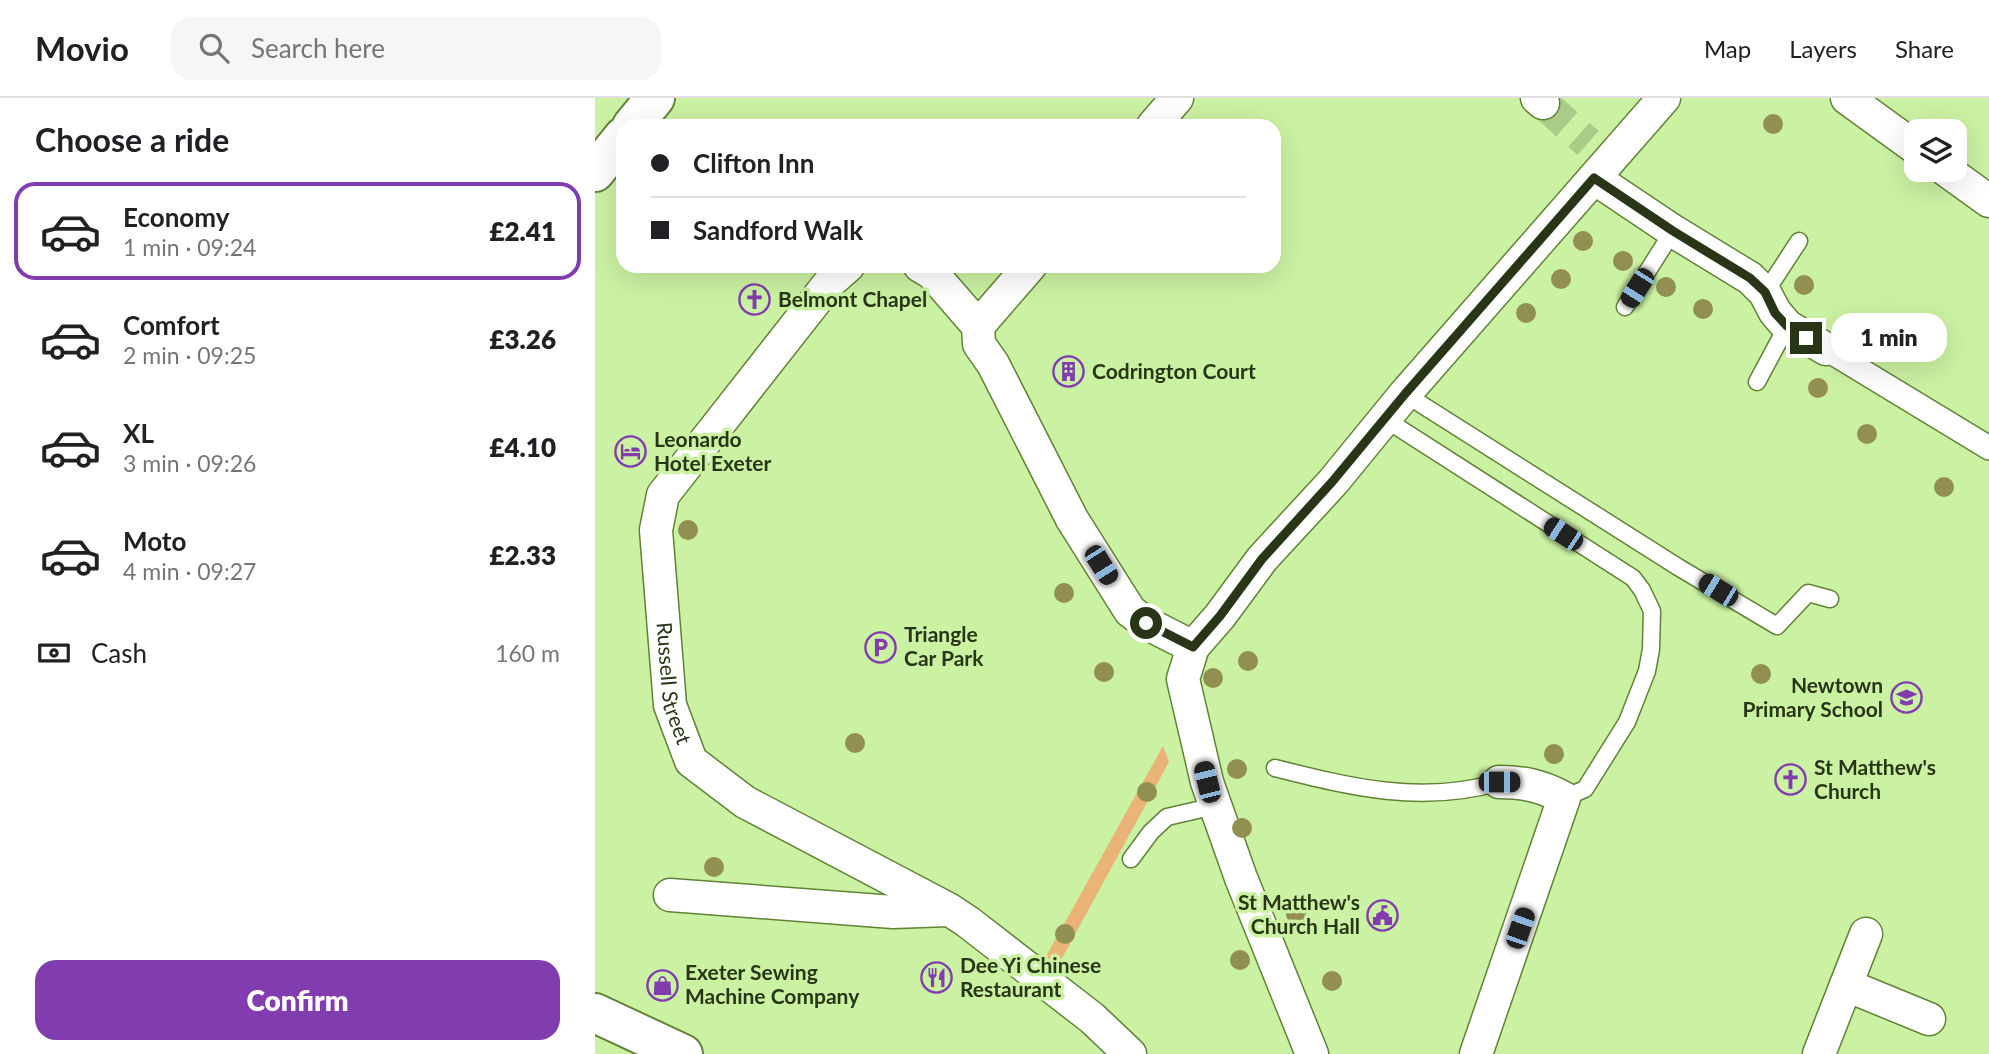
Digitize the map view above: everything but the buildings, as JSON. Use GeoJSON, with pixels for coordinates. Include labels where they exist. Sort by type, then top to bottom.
{"type":"FeatureCollection","features":[{"type":"Feature","properties":{"kind":"main road"},"geometry":{"type":"LineString","coordinates":[[638,119],[655,98]]}},
{"type":"Feature","properties":{"kind":"main road"},"geometry":{"type":"LineString","coordinates":[[595,172],[616,146]]}},
{"type":"Feature","properties":{"kind":"main road"},"geometry":{"type":"LineString","coordinates":[[595,1013],[683,1054]]}},
{"type":"Feature","properties":{"kind":"street"},"geometry":{"type":"LineString","coordinates":[[1159,119],[1177,98]]}},
{"type":"Feature","properties":{"kind":"street"},"geometry":{"type":"LineString","coordinates":[[1312,1054],[1215,806],[1200,755],[1183,679],[1193,647],[1220,616],[1262,559],[1332,482],[1597,160],[1664,98]]}},
{"type":"Feature","properties":{"kind":"street"},"geometry":{"type":"LineString","coordinates":[[1847,98],[1904,139]]}},
{"type":"Feature","properties":{"kind":"street"},"geometry":{"type":"LineString","coordinates":[[1597,160],[1673,231],[1750,278],[1765,292],[1775,313],[1787,326],[1989,447]]}},
{"type":"Feature","properties":{"kind":"street"},"geometry":{"type":"LineString","coordinates":[[1963,182],[1989,201]]}},
{"type":"Feature","properties":{"kind":"street","name":"Russell Street"},"geometry":{"type":"LineString","coordinates":[[840,273],[663,495],[656,530],[670,705],[691,761],[745,802],[950,910],[1092,1018],[1129,1054]]}},
{"type":"Feature","properties":{"kind":"street"},"geometry":{"type":"LineString","coordinates":[[932,273],[978,326],[979,344],[993,364],[1072,519],[1130,611],[1146,623],[1193,647]]}},
{"type":"Feature","properties":{"kind":"street"},"geometry":{"type":"LineString","coordinates":[[978,326],[1024,273]]}},
{"type":"Feature","properties":{"kind":"street"},"geometry":{"type":"LineString","coordinates":[[1476,1054],[1564,798],[1548,789],[1525,782],[1499,782]]}},
{"type":"Feature","properties":{"kind":"street"},"geometry":{"type":"LineString","coordinates":[[670,895],[893,912],[950,910]]}},
{"type":"Feature","properties":{"kind":"street"},"geometry":{"type":"LineString","coordinates":[[1819,1054],[1866,934]]}},
{"type":"Feature","properties":{"kind":"street"},"geometry":{"type":"LineString","coordinates":[[1846,985],[1929,1019]]}},
{"type":"Feature","properties":{"kind":"lane"},"geometry":{"type":"LineString","coordinates":[[1625,307],[1673,231]]}},
{"type":"Feature","properties":{"kind":"lane"},"geometry":{"type":"LineString","coordinates":[[1765,292],[1799,241]]}},
{"type":"Feature","properties":{"kind":"lane"},"geometry":{"type":"LineString","coordinates":[[1757,382],[1787,326]]}},
{"type":"Feature","properties":{"kind":"lane"},"geometry":{"type":"LineString","coordinates":[[1405,394],[1678,567],[1777,626],[1808,593],[1830,599]]}},
{"type":"Feature","properties":{"kind":"lane"},"geometry":{"type":"LineString","coordinates":[[1384,419],[1633,578],[1652,611],[1651,649],[1647,671],[1627,722],[1585,789],[1564,798]]}},
{"type":"Feature","properties":{"kind":"lane"},"geometry":{"type":"LineString","coordinates":[[1276,768],[1389,793],[1479,788],[1499,782]]}},
{"type":"Feature","properties":{"kind":"lane"},"geometry":{"type":"LineString","coordinates":[[1131,859],[1151,832],[1167,817],[1215,806]]}},
{"type":"Feature","properties":{"kind":"shaded area"},"geometry":{"type":"Polygon","coordinates":[[[1163,746],[1169,762],[1054,973],[1043,962],[1163,746]]]}},
{"type":"Feature","properties":{"kind":"tunnel"},"geometry":{"type":"LineString","coordinates":[[1543,103],[1588,143]]}},
{"type":"Feature","properties":{"kind":"place","name":"Belmont Chapel"},"geometry":{"type":"Point","coordinates":[755,300]}},
{"type":"Feature","properties":{"kind":"place","name":"Codrington Court"},"geometry":{"type":"Point","coordinates":[1069,372]}},
{"type":"Feature","properties":{"kind":"place","name":"Leonardo Hotel Exeter"},"geometry":{"type":"Point","coordinates":[631,452]}},
{"type":"Feature","properties":{"kind":"place","name":"Triangle Car Park"},"geometry":{"type":"Point","coordinates":[881,647]}},
{"type":"Feature","properties":{"kind":"place","name":"Newtown Primary School"},"geometry":{"type":"Point","coordinates":[1906,698]}},
{"type":"Feature","properties":{"kind":"place","name":"St Matthew's Church"},"geometry":{"type":"Point","coordinates":[1791,780]}},
{"type":"Feature","properties":{"kind":"place","name":"St Matthew's Church Hall"},"geometry":{"type":"Point","coordinates":[1383,915]}},
{"type":"Feature","properties":{"kind":"place","name":"Dee Yi Chinese Restaurant"},"geometry":{"type":"Point","coordinates":[937,978]}},
{"type":"Feature","properties":{"kind":"place","name":"Exeter Sewing Machine Company"},"geometry":{"type":"Point","coordinates":[662,985]}},
{"type":"Feature","properties":{"kind":"route"},"geometry":{"type":"LineString","coordinates":[[1146,623],[1193,647],[1220,616],[1262,559],[1332,482],[1405,394],[1594,178],[1750,278],[1765,292],[1775,313],[1787,326],[1806,338]]}}]}
